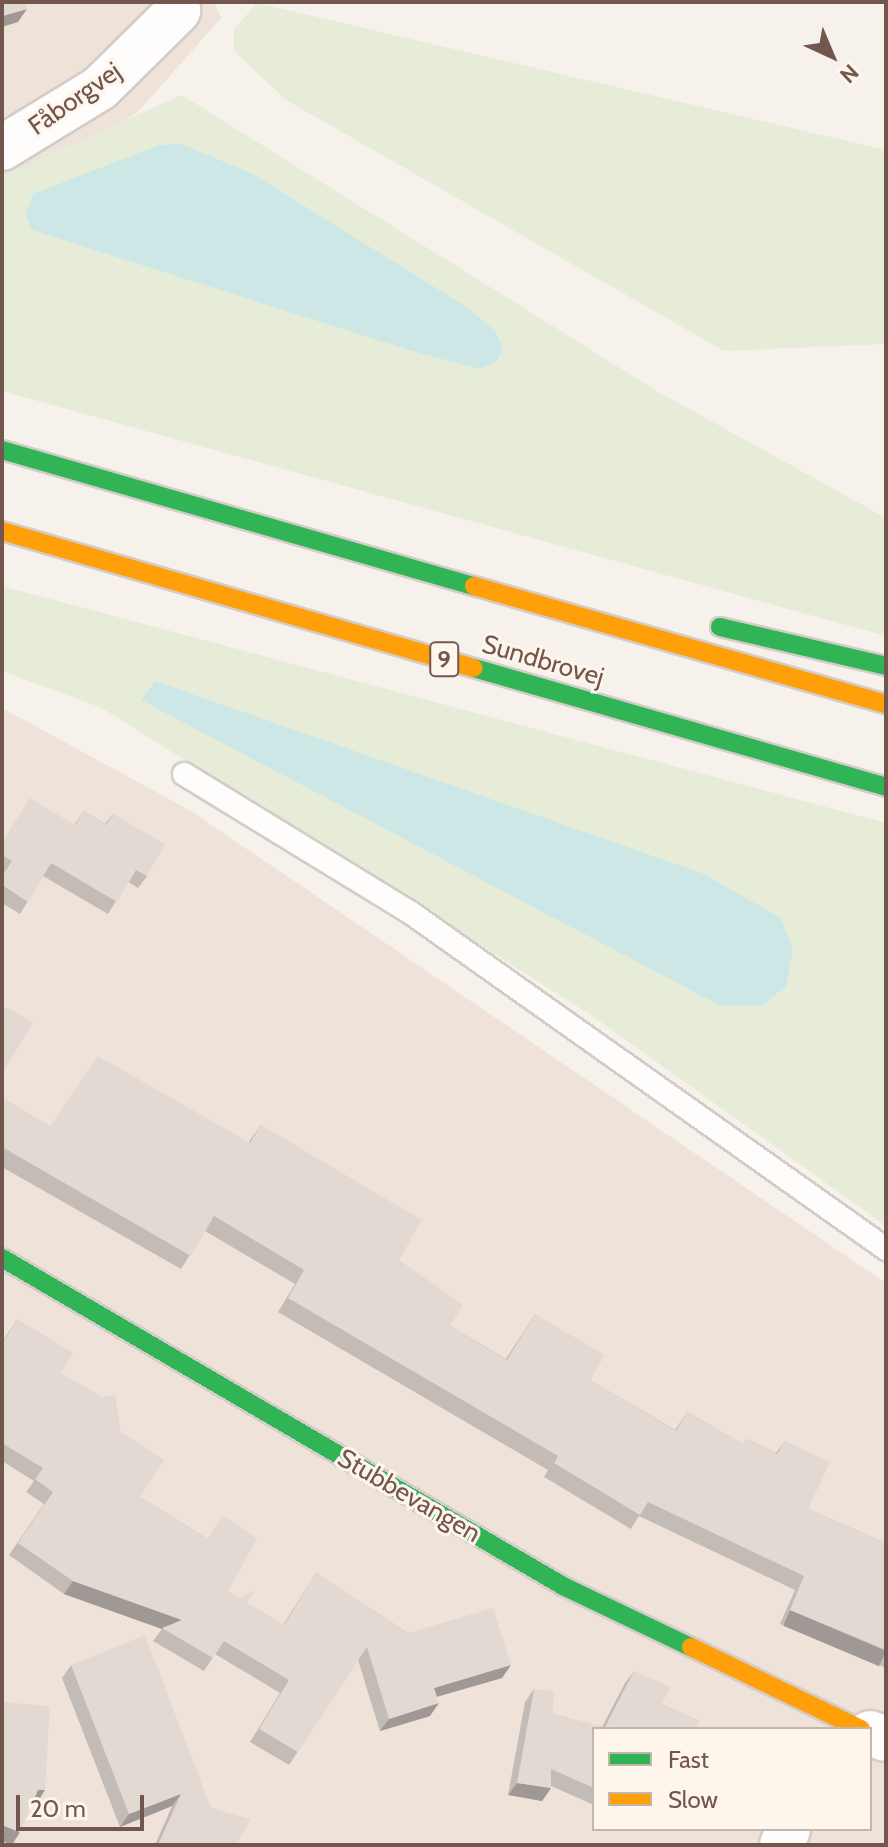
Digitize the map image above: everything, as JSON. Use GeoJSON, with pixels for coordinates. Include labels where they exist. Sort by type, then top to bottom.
{"type":"FeatureCollection","features":[{"type":"Feature","properties":{"kind":"main road","name":"Sundbrovej"},"geometry":{"type":"LineString","coordinates":[[2,450],[273,525],[886,704]]}},
{"type":"Feature","properties":{"kind":"main road"},"geometry":{"type":"LineString","coordinates":[[273,525],[613,603]]}},
{"type":"Feature","properties":{"kind":"main road","name":"Sundbrovej"},"geometry":{"type":"LineString","coordinates":[[2,531],[886,787]]}},
{"type":"Feature","properties":{"kind":"main road"},"geometry":{"type":"LineString","coordinates":[[705,624],[886,666]]}},
{"type":"Feature","properties":{"kind":"main road","name":"Stubbevangen"},"geometry":{"type":"LineString","coordinates":[[2,1258],[563,1586],[836,1724]]}},
{"type":"Feature","properties":{"kind":"street","name":"Fåborgvej"},"geometry":{"type":"LineString","coordinates":[[2,148],[100,88],[178,11]]}},
{"type":"Feature","properties":{"kind":"lane"},"geometry":{"type":"LineString","coordinates":[[184,774],[411,913],[886,1249]]}},
{"type":"Feature","properties":{"kind":"shaded area"},"geometry":{"type":"Polygon","coordinates":[[[2,2],[214,2],[221,18],[137,113],[2,194],[2,2]]]}},
{"type":"Feature","properties":{"kind":"shaded area"},"geometry":{"type":"Polygon","coordinates":[[[2,708],[191,811],[886,1283],[886,1845],[2,1845],[2,708]]]}},
{"type":"Feature","properties":{"kind":"green space"},"geometry":{"type":"Polygon","coordinates":[[[257,3],[886,150],[886,344],[724,351],[286,100],[234,51],[234,29],[257,3]]]}},
{"type":"Feature","properties":{"kind":"green space"},"geometry":{"type":"Polygon","coordinates":[[[182,95],[655,390],[886,518],[886,636],[2,391],[2,176],[182,95]]]}},
{"type":"Feature","properties":{"kind":"green space"},"geometry":{"type":"Polygon","coordinates":[[[2,586],[886,823],[886,1226],[588,1013],[102,708],[2,671],[2,586]]]}},
{"type":"Feature","properties":{"kind":"water"},"geometry":{"type":"Polygon","coordinates":[[[181,144],[251,173],[468,308],[496,332],[503,349],[495,363],[479,369],[406,349],[32,230],[26,214],[33,194],[159,145],[181,144]]]}},
{"type":"Feature","properties":{"kind":"water"},"geometry":{"type":"Polygon","coordinates":[[[155,681],[704,874],[781,918],[793,950],[786,986],[761,1006],[719,1005],[141,700],[155,681]]]}},
{"type":"Feature","properties":{"kind":"building"},"geometry":{"type":"Polygon","coordinates":[[[2,2],[25,2],[27,9],[2,16],[2,2]]]}},
{"type":"Feature","properties":{"kind":"building"},"geometry":{"type":"Polygon","coordinates":[[[30,798],[75,825],[84,811],[106,825],[113,814],[165,844],[147,876],[136,870],[117,902],[51,863],[28,902],[2,885],[2,876],[12,861],[2,855],[2,842],[30,798]]]}},
{"type":"Feature","properties":{"kind":"building"},"geometry":{"type":"Polygon","coordinates":[[[2,1005],[33,1022],[2,1075],[2,1005]]]}},
{"type":"Feature","properties":{"kind":"building"},"geometry":{"type":"Polygon","coordinates":[[[98,1056],[250,1143],[261,1125],[422,1220],[399,1260],[463,1305],[450,1326],[507,1360],[535,1314],[605,1355],[590,1380],[676,1431],[687,1412],[744,1444],[747,1439],[777,1454],[785,1441],[830,1462],[808,1509],[886,1543],[886,1650],[790,1610],[804,1576],[648,1502],[640,1515],[554,1463],[558,1456],[288,1298],[304,1270],[214,1216],[191,1256],[2,1147],[2,1098],[50,1126],[98,1056]]]}},
{"type":"Feature","properties":{"kind":"building"},"geometry":{"type":"Polygon","coordinates":[[[17,1319],[73,1353],[61,1373],[103,1397],[115,1395],[121,1432],[164,1460],[140,1497],[208,1539],[223,1516],[257,1538],[228,1592],[238,1598],[254,1591],[247,1603],[284,1625],[316,1573],[408,1633],[493,1608],[511,1665],[434,1688],[439,1703],[389,1719],[367,1647],[298,1752],[259,1729],[289,1680],[224,1641],[213,1658],[162,1628],[182,1620],[73,1581],[18,1543],[53,1492],[35,1479],[43,1468],[2,1443],[2,1345],[17,1319]]]}},
{"type":"Feature","properties":{"kind":"building"},"geometry":{"type":"Polygon","coordinates":[[[145,1635],[211,1808],[250,1819],[237,1845],[158,1845],[181,1794],[129,1814],[71,1665],[145,1635]]]}},
{"type":"Feature","properties":{"kind":"building"},"geometry":{"type":"Polygon","coordinates":[[[634,1671],[670,1687],[662,1704],[699,1721],[696,1727],[605,1727],[634,1671]]]}},
{"type":"Feature","properties":{"kind":"building"},"geometry":{"type":"Polygon","coordinates":[[[534,1689],[554,1691],[553,1714],[605,1727],[592,1727],[592,1787],[551,1769],[551,1788],[517,1783],[534,1689]]]}},
{"type":"Feature","properties":{"kind":"building"},"geometry":{"type":"Polygon","coordinates":[[[2,1702],[50,1706],[45,1790],[38,1790],[20,1832],[2,1825],[2,1702]]]}},
{"type":"Feature","properties":{"kind":"traffic: fast"},"geometry":{"type":"LineString","coordinates":[[2,450],[474,586]]}},
{"type":"Feature","properties":{"kind":"traffic: fast"},"geometry":{"type":"LineString","coordinates":[[720,627],[886,666]]}},
{"type":"Feature","properties":{"kind":"traffic: fast"},"geometry":{"type":"LineString","coordinates":[[474,668],[886,787]]}},
{"type":"Feature","properties":{"kind":"traffic: fast"},"geometry":{"type":"LineString","coordinates":[[2,1258],[563,1586],[691,1647]]}},
{"type":"Feature","properties":{"kind":"traffic: slow"},"geometry":{"type":"LineString","coordinates":[[2,531],[474,668]]}},
{"type":"Feature","properties":{"kind":"traffic: slow"},"geometry":{"type":"LineString","coordinates":[[474,586],[886,704]]}},
{"type":"Feature","properties":{"kind":"traffic: slow"},"geometry":{"type":"LineString","coordinates":[[691,1647],[857,1727]]}}]}
